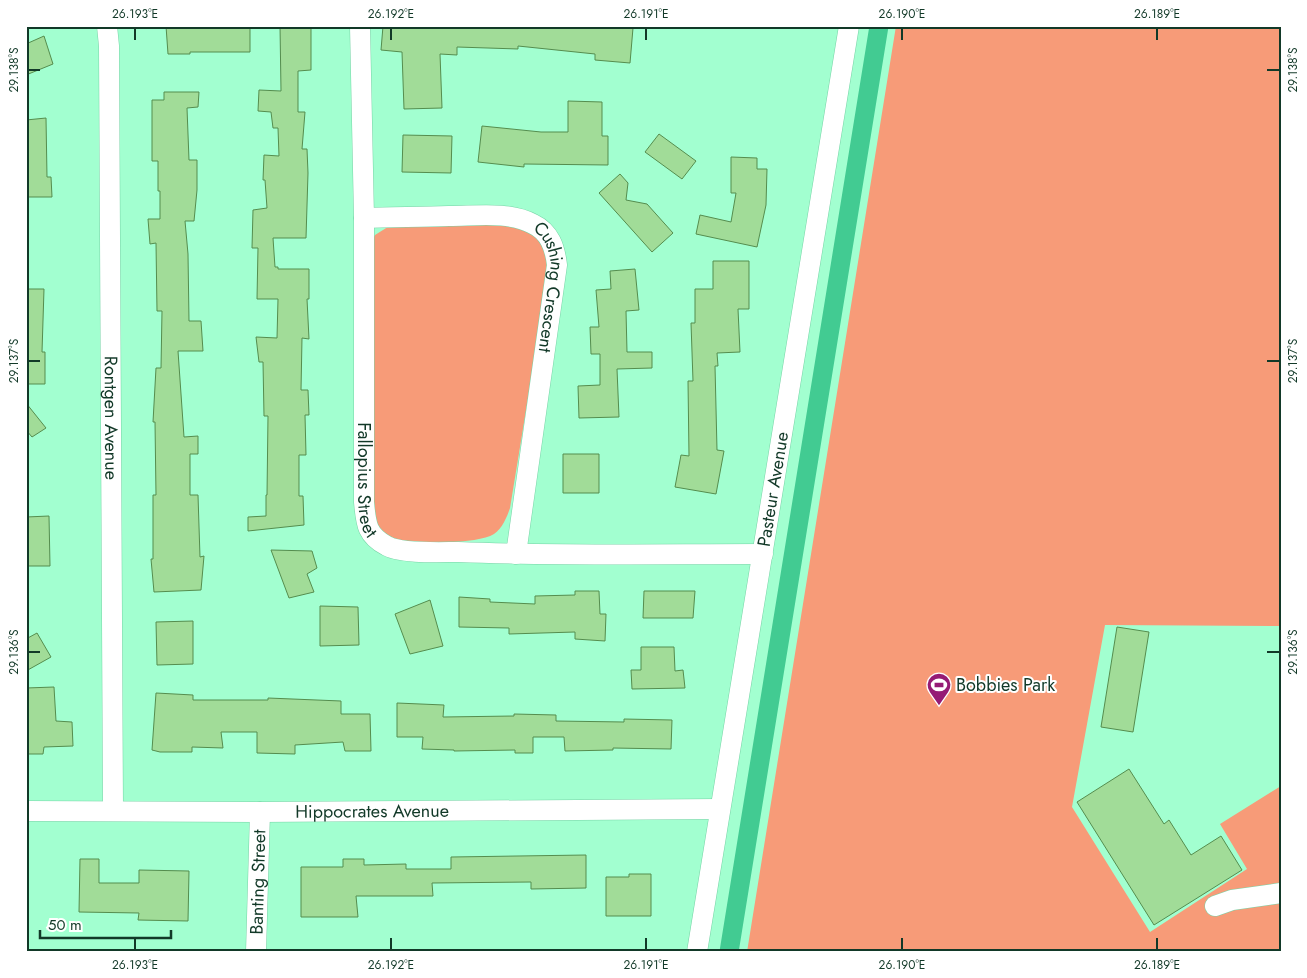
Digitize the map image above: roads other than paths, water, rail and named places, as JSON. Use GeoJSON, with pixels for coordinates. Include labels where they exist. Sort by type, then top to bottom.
{"type":"FeatureCollection","features":[{"type":"Feature","properties":{"kind":"street","name":"Rontgen Avenue"},"geometry":{"type":"LineString","coordinates":[[106,26],[109,56],[113,810]]}},
{"type":"Feature","properties":{"kind":"street","name":"Fallopius Street"},"geometry":{"type":"LineString","coordinates":[[360,26],[364,218],[364,502],[366,525],[378,541],[389,548],[408,551],[516,554],[763,554]]}},
{"type":"Feature","properties":{"kind":"street","name":"Pasteur Avenue"},"geometry":{"type":"LineString","coordinates":[[697,952],[849,26]]}},
{"type":"Feature","properties":{"kind":"street","name":"Cushing Crescent"},"geometry":{"type":"LineString","coordinates":[[364,218],[496,216],[521,218],[535,224],[547,234],[555,249],[557,265],[516,554]]}},
{"type":"Feature","properties":{"kind":"street","name":"Hippocrates Avenue"},"geometry":{"type":"LineString","coordinates":[[26,811],[260,812],[719,809]]}},
{"type":"Feature","properties":{"kind":"street","name":"Banting Street"},"geometry":{"type":"LineString","coordinates":[[256,952],[260,812]]}},
{"type":"Feature","properties":{"kind":"street"},"geometry":{"type":"LineString","coordinates":[[1215,906],[1232,900],[1281,893]]}},
{"type":"Feature","properties":{"kind":"waterway"},"geometry":{"type":"LineString","coordinates":[[729,952],[879,26]]}},
{"type":"Feature","properties":{"kind":"place","name":"Bobbies Park"},"geometry":{"type":"Point","coordinates":[939,706]}}]}
